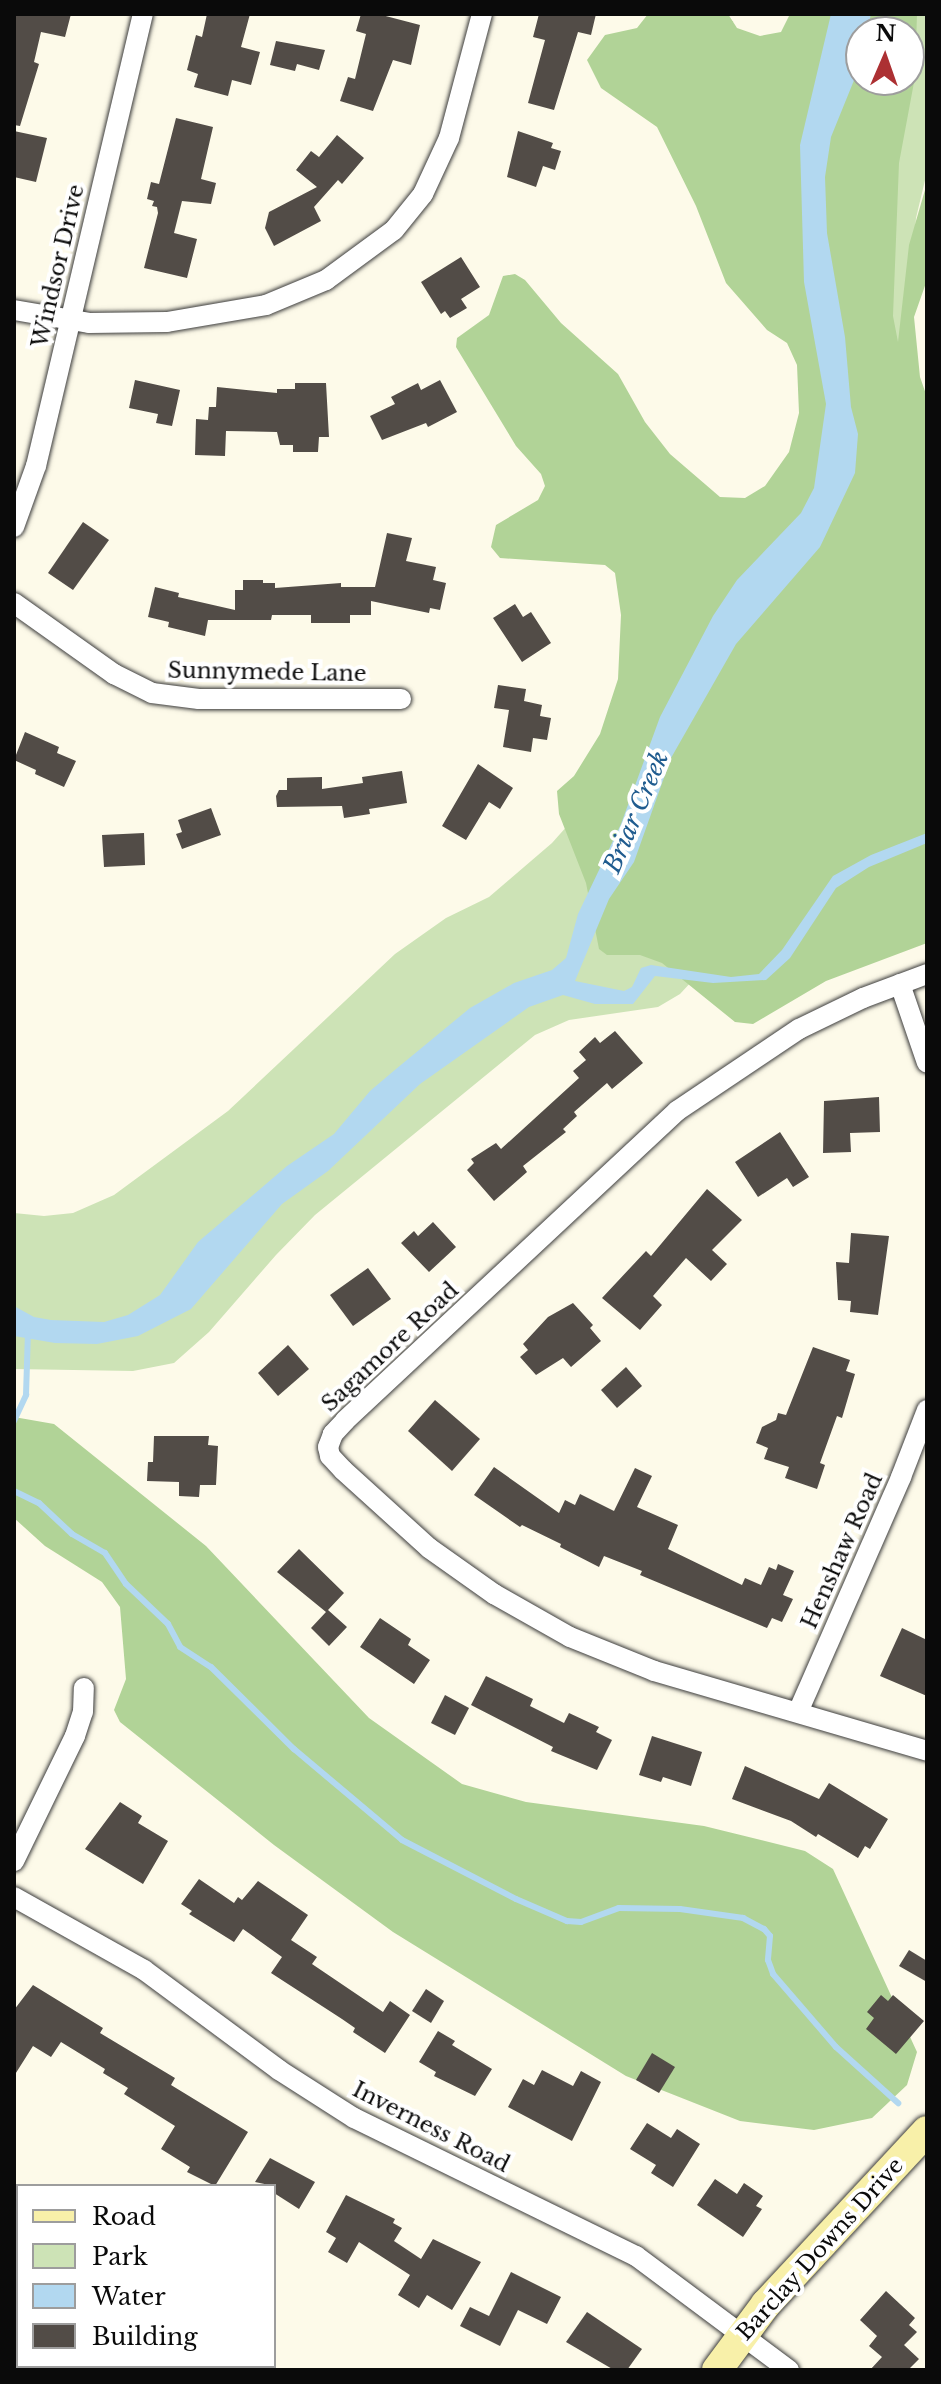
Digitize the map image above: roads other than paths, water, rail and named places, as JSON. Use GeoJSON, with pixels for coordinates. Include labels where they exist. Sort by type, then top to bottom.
{"type":"FeatureCollection","features":[{"type":"Feature","properties":{"kind":"street","name":"Windsor Drive"},"geometry":{"type":"LineString","coordinates":[[14,527],[36,466],[143,14]]}},
{"type":"Feature","properties":{"kind":"street"},"geometry":{"type":"LineString","coordinates":[[14,310],[70,321],[167,322],[246,310],[310,289],[356,260],[408,214],[434,176],[460,104],[482,14]]}},
{"type":"Feature","properties":{"kind":"street","name":"Sunnymede Lane"},"geometry":{"type":"LineString","coordinates":[[14,603],[114,674],[152,693],[199,699],[401,699]]}},
{"type":"Feature","properties":{"kind":"street","name":"Sagamore Road"},"geometry":{"type":"LineString","coordinates":[[927,974],[799,1029],[677,1111],[345,1421],[328,1443],[332,1458],[417,1539],[526,1613],[624,1661],[927,1751]]}},
{"type":"Feature","properties":{"kind":"street"},"geometry":{"type":"LineString","coordinates":[[900,984],[927,1063]]}},
{"type":"Feature","properties":{"kind":"street","name":"Henshaw Road"},"geometry":{"type":"LineString","coordinates":[[798,1712],[913,1449],[927,1410]]}},
{"type":"Feature","properties":{"kind":"street"},"geometry":{"type":"LineString","coordinates":[[14,1861],[75,1736],[83,1712],[84,1688]]}},
{"type":"Feature","properties":{"kind":"street","name":"Inverness Road"},"geometry":{"type":"LineString","coordinates":[[14,1897],[144,1970],[270,2063],[354,2118],[410,2148],[610,2241],[655,2269],[789,2370]]}},
{"type":"Feature","properties":{"kind":"street","name":"Barclay Downs Drive"},"geometry":{"type":"LineString","coordinates":[[717,2370],[794,2272],[927,2131]]}},
{"type":"Feature","properties":{"kind":"water","name":"Briar Creek"},"geometry":{"type":"Polygon","coordinates":[[[831,14],[871,14],[845,16],[845,96],[848,96],[831,137],[825,177],[827,233],[845,337],[851,407],[858,434],[855,473],[820,547],[736,644],[671,758],[634,862],[609,899],[575,981],[624,991],[632,987],[641,968],[651,965],[731,977],[759,974],[782,950],[833,876],[871,855],[927,833],[927,843],[869,867],[836,888],[790,958],[766,980],[713,983],[655,976],[633,1004],[595,1004],[563,995],[529,1007],[420,1084],[328,1171],[282,1204],[191,1309],[138,1336],[97,1344],[55,1343],[14,1336],[14,1306],[34,1317],[104,1322],[128,1315],[160,1295],[198,1242],[287,1166],[334,1134],[370,1091],[396,1069],[470,1008],[514,983],[552,970],[566,958],[578,914],[621,824],[660,717],[713,616],[737,580],[801,513],[814,488],[826,404],[804,282],[800,145],[831,14]]]}},
{"type":"Feature","properties":{"kind":"waterway"},"geometry":{"type":"LineString","coordinates":[[14,1421],[26,1395],[28,1331]]}},
{"type":"Feature","properties":{"kind":"waterway"},"geometry":{"type":"LineString","coordinates":[[14,1491],[39,1503],[72,1534],[105,1553],[126,1584],[168,1624],[180,1647],[211,1667],[294,1749],[402,1840],[516,1899],[567,1921],[581,1922],[619,1908],[680,1909],[743,1918],[764,1929],[770,1936],[768,1960],[773,1974],[836,2047],[898,2103]]}}]}
